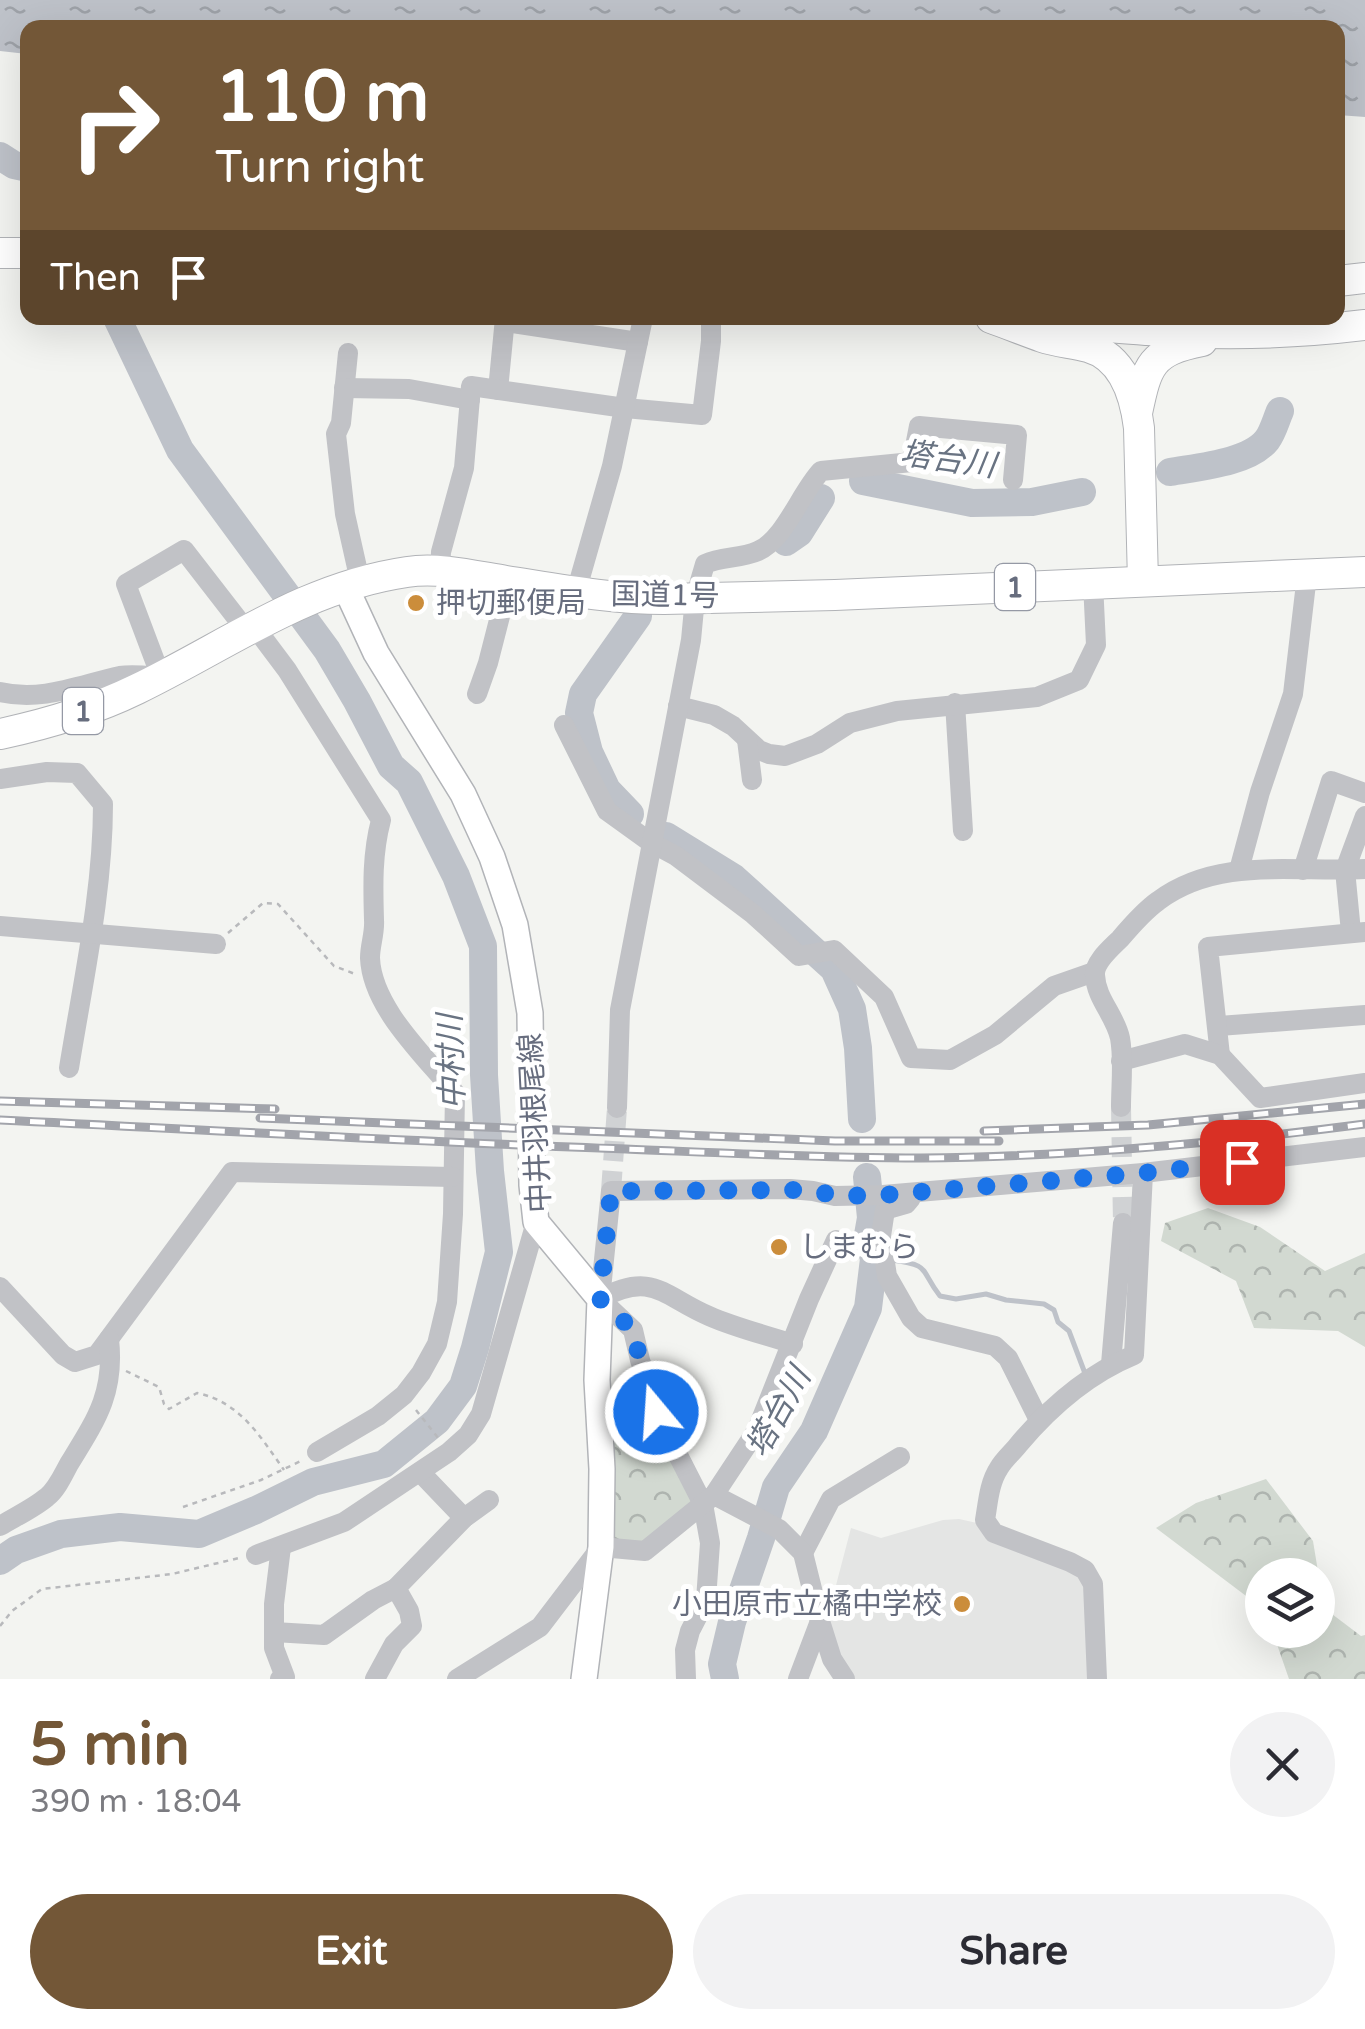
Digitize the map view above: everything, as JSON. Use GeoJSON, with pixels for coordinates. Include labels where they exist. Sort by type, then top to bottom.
{"type":"FeatureCollection","features":[{"type":"Feature","properties":{"kind":"highway"},"geometry":{"type":"LineString","coordinates":[[1009,325],[1102,353],[1128,382],[1138,420],[1143,581]]}},
{"type":"Feature","properties":{"kind":"highway"},"geometry":{"type":"LineString","coordinates":[[1088,325],[1319,338],[1365,325]]}},
{"type":"Feature","properties":{"kind":"highway"},"geometry":{"type":"LineString","coordinates":[[1138,420],[1147,373],[1158,358],[1184,345],[1235,335]]}},
{"type":"Feature","properties":{"kind":"highway","name":"国道1号"},"geometry":{"type":"LineString","coordinates":[[0,734],[96,706],[343,586],[412,571],[650,599],[698,586],[835,595],[1365,572]]}},
{"type":"Feature","properties":{"kind":"main road","name":"中井羽根尾線"},"geometry":{"type":"LineString","coordinates":[[343,586],[376,653],[464,794],[492,857],[515,926],[530,1014],[536,1222],[600,1299]]}},
{"type":"Feature","properties":{"kind":"main road"},"geometry":{"type":"LineString","coordinates":[[584,1679],[601,1546],[597,1380],[600,1299]]}},
{"type":"Feature","properties":{"kind":"street"},"geometry":{"type":"LineString","coordinates":[[498,390],[504,325]]}},
{"type":"Feature","properties":{"kind":"street"},"geometry":{"type":"LineString","coordinates":[[535,325],[638,342]]}},
{"type":"Feature","properties":{"kind":"street"},"geometry":{"type":"LineString","coordinates":[[576,592],[612,466],[642,325]]}},
{"type":"Feature","properties":{"kind":"street"},"geometry":{"type":"LineString","coordinates":[[440,572],[441,552],[464,468],[471,386],[702,415],[711,325]]}},
{"type":"Feature","properties":{"kind":"street"},"geometry":{"type":"LineString","coordinates":[[343,586],[345,514],[336,434],[341,423],[348,353]]}},
{"type":"Feature","properties":{"kind":"street"},"geometry":{"type":"LineString","coordinates":[[344,388],[410,388],[470,400]]}},
{"type":"Feature","properties":{"kind":"street"},"geometry":{"type":"LineString","coordinates":[[617,1108],[620,1010],[705,564],[718,558],[742,558],[764,549],[822,470],[912,462],[919,426],[1017,435],[1013,480]]}},
{"type":"Feature","properties":{"kind":"street"},"geometry":{"type":"LineString","coordinates":[[0,692],[36,696],[123,676],[161,677],[126,584],[184,550],[287,670],[381,820],[373,860],[375,929],[370,956],[374,982],[385,1006],[455,1092],[447,1302],[437,1344],[404,1395],[378,1416],[317,1452]]}},
{"type":"Feature","properties":{"kind":"street"},"geometry":{"type":"LineString","coordinates":[[1239,870],[1293,694],[1306,575]]}},
{"type":"Feature","properties":{"kind":"street"},"geometry":{"type":"LineString","coordinates":[[478,694],[509,581]]}},
{"type":"Feature","properties":{"kind":"street"},"geometry":{"type":"LineString","coordinates":[[678,706],[714,715],[759,750],[785,756],[817,744],[850,723],[897,710],[1036,697],[1080,680],[1096,645],[1093,583]]}},
{"type":"Feature","properties":{"kind":"street"},"geometry":{"type":"LineString","coordinates":[[955,704],[963,830]]}},
{"type":"Feature","properties":{"kind":"street"},"geometry":{"type":"LineString","coordinates":[[564,725],[607,811],[676,856],[800,956],[834,950],[884,998],[910,1058],[950,1060],[995,1035],[1054,986],[1094,972]]}},
{"type":"Feature","properties":{"kind":"street"},"geometry":{"type":"LineString","coordinates":[[748,740],[752,780]]}},
{"type":"Feature","properties":{"kind":"street"},"geometry":{"type":"LineString","coordinates":[[0,778],[47,772],[77,774],[104,804],[91,933],[68,1068]]}},
{"type":"Feature","properties":{"kind":"street"},"geometry":{"type":"LineString","coordinates":[[0,789],[54,781],[74,786]]}},
{"type":"Feature","properties":{"kind":"street"},"geometry":{"type":"LineString","coordinates":[[1303,870],[1331,781],[1365,794]]}},
{"type":"Feature","properties":{"kind":"street"},"geometry":{"type":"LineString","coordinates":[[1220,1054],[1208,947],[1358,932],[1355,869],[1365,816]]}},
{"type":"Feature","properties":{"kind":"street"},"geometry":{"type":"LineString","coordinates":[[1121,1106],[1120,1035],[1098,995],[1094,972],[1122,936],[1158,901],[1185,885],[1239,870],[1355,869]]}},
{"type":"Feature","properties":{"kind":"street"},"geometry":{"type":"LineString","coordinates":[[0,926],[216,944]]}},
{"type":"Feature","properties":{"kind":"street"},"geometry":{"type":"LineString","coordinates":[[1219,1026],[1365,1015]]}},
{"type":"Feature","properties":{"kind":"street"},"geometry":{"type":"LineString","coordinates":[[1121,1061],[1185,1044],[1220,1054],[1260,1098],[1365,1083]]}},
{"type":"Feature","properties":{"kind":"street"},"geometry":{"type":"LineString","coordinates":[[600,1299],[611,1191],[790,1190],[883,1195],[1143,1173],[1365,1148]]}},
{"type":"Feature","properties":{"kind":"street"},"geometry":{"type":"LineString","coordinates":[[0,1287],[62,1355],[75,1362],[97,1354],[232,1172],[452,1177]]}},
{"type":"Feature","properties":{"kind":"street"},"geometry":{"type":"LineString","coordinates":[[1098,1679],[1093,1584],[1084,1570],[994,1533],[985,1520],[998,1469],[1039,1420],[1087,1379],[1134,1355],[1143,1173]]}},
{"type":"Feature","properties":{"kind":"street"},"geometry":{"type":"LineString","coordinates":[[915,1192],[906,1204],[885,1210],[880,1236],[886,1276],[911,1318],[922,1328],[995,1346],[1008,1358],[1039,1420]]}},
{"type":"Feature","properties":{"kind":"street"},"geometry":{"type":"LineString","coordinates":[[256,1555],[344,1522],[468,1436],[480,1414],[536,1222]]}},
{"type":"Feature","properties":{"kind":"street"},"geometry":{"type":"LineString","coordinates":[[1111,1364],[1123,1222]]}},
{"type":"Feature","properties":{"kind":"street"},"geometry":{"type":"LineString","coordinates":[[457,1679],[540,1627],[601,1546],[644,1551],[709,1500],[757,1430],[836,1240]]}},
{"type":"Feature","properties":{"kind":"street"},"geometry":{"type":"LineString","coordinates":[[600,1299],[620,1288],[655,1287],[709,1316],[793,1344]]}},
{"type":"Feature","properties":{"kind":"street"},"geometry":{"type":"LineString","coordinates":[[600,1299],[633,1330],[656,1412],[709,1500],[706,1600],[685,1650],[686,1679]]}},
{"type":"Feature","properties":{"kind":"street"},"geometry":{"type":"LineString","coordinates":[[0,1526],[50,1496],[97,1416],[112,1364],[109,1339]]}},
{"type":"Feature","properties":{"kind":"street"},"geometry":{"type":"LineString","coordinates":[[804,1553],[831,1499],[900,1457]]}},
{"type":"Feature","properties":{"kind":"street"},"geometry":{"type":"LineString","coordinates":[[420,1472],[464,1518]]}},
{"type":"Feature","properties":{"kind":"street"},"geometry":{"type":"LineString","coordinates":[[274,1632],[324,1635],[372,1600],[396,1588],[464,1518],[489,1500]]}},
{"type":"Feature","properties":{"kind":"street"},"geometry":{"type":"LineString","coordinates":[[709,1500],[771,1524],[804,1553],[832,1659],[845,1679]]}},
{"type":"Feature","properties":{"kind":"street"},"geometry":{"type":"LineString","coordinates":[[280,1679],[285,1677],[274,1648],[274,1604],[282,1547]]}},
{"type":"Feature","properties":{"kind":"street"},"geometry":{"type":"LineString","coordinates":[[375,1679],[394,1644],[412,1626],[396,1588]]}},
{"type":"Feature","properties":{"kind":"street"},"geometry":{"type":"LineString","coordinates":[[798,1679],[820,1621]]}},
{"type":"Feature","properties":{"kind":"path"},"geometry":{"type":"LineString","coordinates":[[216,944],[263,903],[278,904],[334,966],[374,982]]}},
{"type":"Feature","properties":{"kind":"path"},"geometry":{"type":"LineString","coordinates":[[112,1364],[159,1387],[169,1408],[197,1393],[238,1410],[284,1470]]}},
{"type":"Feature","properties":{"kind":"path"},"geometry":{"type":"LineString","coordinates":[[404,1395],[449,1452]]}},
{"type":"Feature","properties":{"kind":"path"},"geometry":{"type":"LineString","coordinates":[[183,1506],[261,1480],[317,1452]]}},
{"type":"Feature","properties":{"kind":"path"},"geometry":{"type":"LineString","coordinates":[[0,1626],[12,1611],[42,1589],[172,1574],[256,1555]]}},
{"type":"Feature","properties":{"kind":"shaded area","name":"小田原市立橘中学校"},"geometry":{"type":"Polygon","coordinates":[[[959,1519],[986,1525],[1080,1564],[1098,1679],[845,1679],[824,1631],[851,1528],[881,1538],[959,1519]]]}},
{"type":"Feature","properties":{"kind":"green space"},"geometry":{"type":"Polygon","coordinates":[[[1208,1208],[1260,1227],[1325,1271],[1365,1253],[1365,1347],[1338,1331],[1254,1328],[1236,1281],[1161,1241],[1165,1223],[1208,1208]]]}},
{"type":"Feature","properties":{"kind":"green space"},"geometry":{"type":"Polygon","coordinates":[[[657,1424],[695,1502],[642,1543],[610,1540],[606,1438],[657,1424]]]}},
{"type":"Feature","properties":{"kind":"green space"},"geometry":{"type":"Polygon","coordinates":[[[1266,1479],[1313,1541],[1316,1558],[1245,1558],[1245,1595],[1156,1528],[1196,1503],[1266,1479]]]}},
{"type":"Feature","properties":{"kind":"green space"},"geometry":{"type":"Polygon","coordinates":[[[1335,1616],[1365,1635],[1365,1679],[1289,1679],[1278,1648],[1335,1648],[1335,1616]]]}},
{"type":"Feature","properties":{"kind":"water"},"geometry":{"type":"Polygon","coordinates":[[[0,0],[1365,0],[1365,117],[1345,116],[1345,20],[20,20],[20,53],[0,51],[0,0]]]}},
{"type":"Feature","properties":{"kind":"waterway","name":"中村川"},"geometry":{"type":"LineString","coordinates":[[0,156],[20,166]]}},
{"type":"Feature","properties":{"kind":"waterway","name":"中村川"},"geometry":{"type":"LineString","coordinates":[[0,1561],[16,1550],[61,1534],[120,1527],[199,1534],[313,1482],[384,1464],[437,1421],[463,1386],[499,1252],[484,1075],[483,946],[456,876],[409,782],[391,766],[327,650],[180,450],[120,325]]}},
{"type":"Feature","properties":{"kind":"waterway","name":"塔台川"},"geometry":{"type":"LineString","coordinates":[[1170,472],[1222,463],[1259,448],[1273,430],[1280,411]]}},
{"type":"Feature","properties":{"kind":"waterway","name":"塔台川"},"geometry":{"type":"LineString","coordinates":[[863,481],[972,503],[1032,502],[1082,492]]}},
{"type":"Feature","properties":{"kind":"waterway","name":"塔台川"},"geometry":{"type":"LineString","coordinates":[[786,542],[799,533],[821,498]]}},
{"type":"Feature","properties":{"kind":"waterway","name":"塔台川"},"geometry":{"type":"LineString","coordinates":[[630,814],[607,790],[589,752],[579,713],[583,694],[638,616]]}},
{"type":"Feature","properties":{"kind":"waterway","name":"塔台川"},"geometry":{"type":"LineString","coordinates":[[666,836],[734,878],[834,969],[852,1009],[862,1119]]}},
{"type":"Feature","properties":{"kind":"waterway","name":"塔台川"},"geometry":{"type":"LineString","coordinates":[[725,1679],[722,1664],[732,1622],[776,1487],[814,1431],[868,1308],[874,1259],[868,1235],[871,1218],[867,1177]]}},
{"type":"Feature","properties":{"kind":"waterway"},"geometry":{"type":"LineString","coordinates":[[891,1260],[919,1266],[940,1296],[956,1299],[986,1294],[1044,1304],[1054,1310],[1058,1322],[1069,1331],[1086,1376]]}},
{"type":"Feature","properties":{"kind":"tunnel"},"geometry":{"type":"LineString","coordinates":[[1121,1107],[1123,1223]]}},
{"type":"Feature","properties":{"kind":"tunnel"},"geometry":{"type":"LineString","coordinates":[[611,1191],[617,1108]]}},
{"type":"Feature","properties":{"kind":"railway"},"geometry":{"type":"LineString","coordinates":[[0,1101],[275,1109]]}},
{"type":"Feature","properties":{"kind":"railway"},"geometry":{"type":"LineString","coordinates":[[984,1131],[1148,1125],[1365,1104]]}},
{"type":"Feature","properties":{"kind":"railway"},"geometry":{"type":"LineString","coordinates":[[260,1118],[835,1141],[999,1141]]}},
{"type":"Feature","properties":{"kind":"railway"},"geometry":{"type":"LineString","coordinates":[[0,1120],[548,1146],[921,1158],[1143,1148],[1365,1124]]}},
{"type":"Feature","properties":{"kind":"place","name":"押切郵便局"},"geometry":{"type":"Point","coordinates":[416,603]}},
{"type":"Feature","properties":{"kind":"place","name":"しまむら"},"geometry":{"type":"Point","coordinates":[779,1247]}},
{"type":"Feature","properties":{"kind":"place","name":"小田原市立橘中学校"},"geometry":{"type":"Point","coordinates":[962,1604]}},
{"type":"Feature","properties":{"kind":"route"},"geometry":{"type":"LineString","coordinates":[[656,1412],[633,1330],[600,1299],[611,1191],[813,1190],[835,1196],[883,1195],[1242,1162]]}}]}
